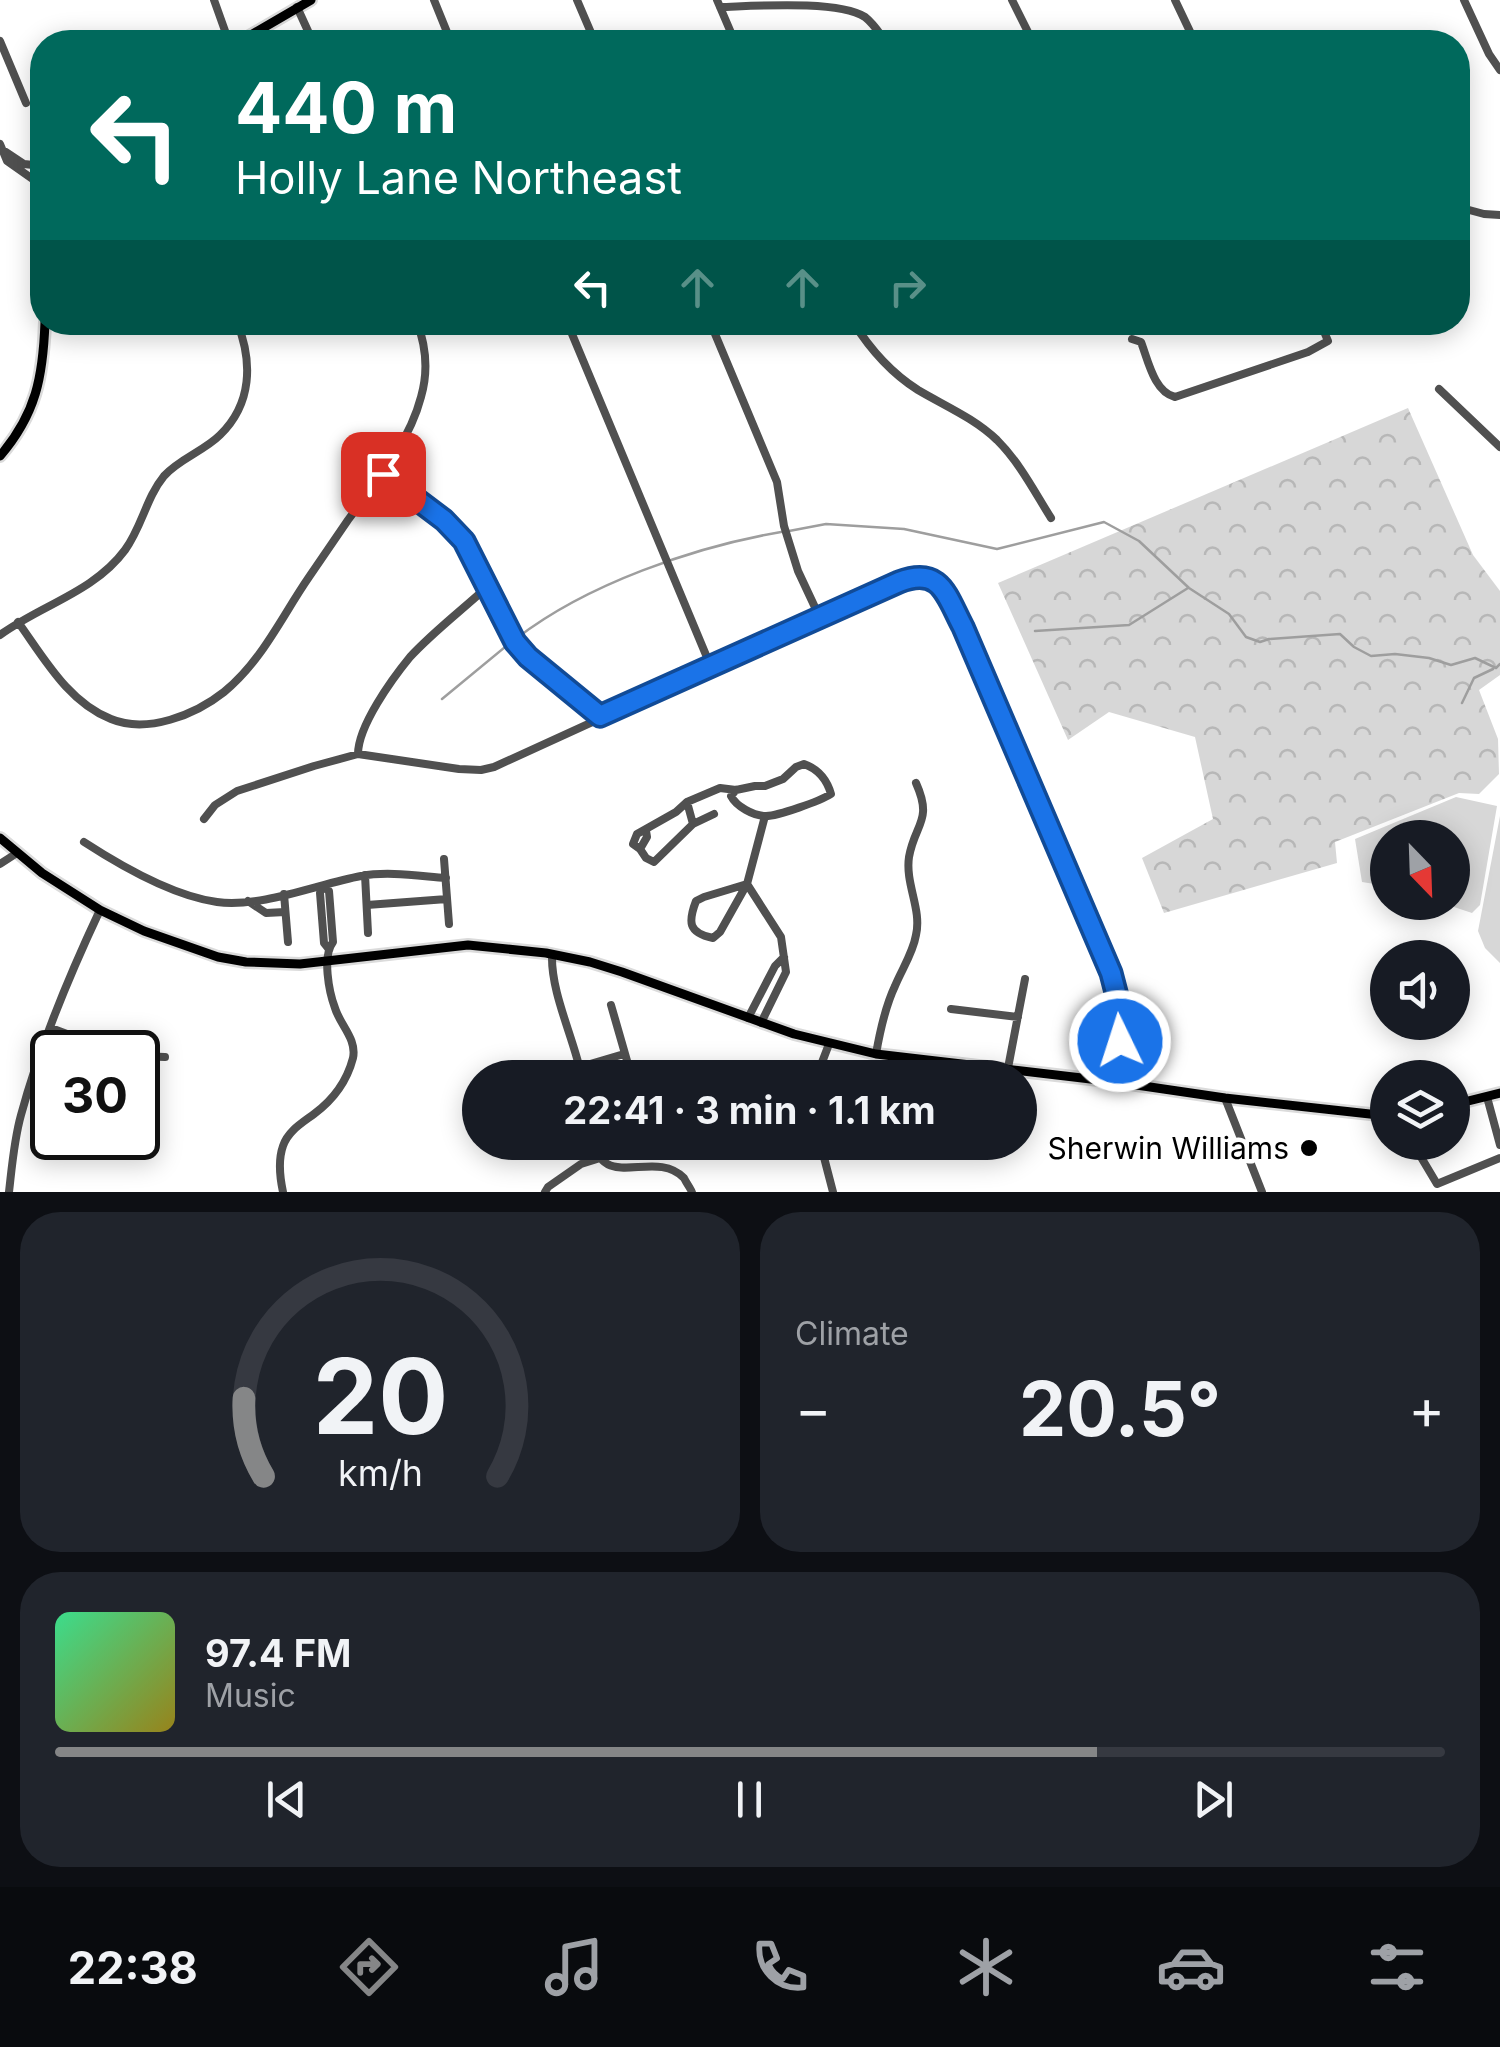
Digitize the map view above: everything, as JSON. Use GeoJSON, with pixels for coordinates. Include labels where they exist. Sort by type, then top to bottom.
{"type":"FeatureCollection","features":[{"type":"Feature","properties":{"kind":"main road"},"geometry":{"type":"LineString","coordinates":[[259,30],[311,0]]}},
{"type":"Feature","properties":{"kind":"main road"},"geometry":{"type":"LineString","coordinates":[[0,456],[24,423],[36,395],[45,335]]}},
{"type":"Feature","properties":{"kind":"main road"},"geometry":{"type":"LineString","coordinates":[[0,838],[71,894],[100,910],[144,931],[218,957],[271,964],[326,962],[468,946],[552,954],[622,972],[828,1044],[933,1060]]}},
{"type":"Feature","properties":{"kind":"main road"},"geometry":{"type":"LineString","coordinates":[[1037,1072],[1370,1114]]}},
{"type":"Feature","properties":{"kind":"main road"},"geometry":{"type":"LineString","coordinates":[[1470,1101],[1500,1093]]}},
{"type":"Feature","properties":{"kind":"street"},"geometry":{"type":"LineString","coordinates":[[214,0],[225,30]]}},
{"type":"Feature","properties":{"kind":"street"},"geometry":{"type":"LineString","coordinates":[[434,0],[447,30]]}},
{"type":"Feature","properties":{"kind":"street"},"geometry":{"type":"LineString","coordinates":[[577,0],[589,30]]}},
{"type":"Feature","properties":{"kind":"street"},"geometry":{"type":"LineString","coordinates":[[1012,0],[1026,30]]}},
{"type":"Feature","properties":{"kind":"street"},"geometry":{"type":"LineString","coordinates":[[1175,0],[1189,30]]}},
{"type":"Feature","properties":{"kind":"street"},"geometry":{"type":"LineString","coordinates":[[1464,0],[1500,70]]}},
{"type":"Feature","properties":{"kind":"street"},"geometry":{"type":"LineString","coordinates":[[730,30],[719,3],[817,4],[849,9],[864,16],[878,30]]}},
{"type":"Feature","properties":{"kind":"street"},"geometry":{"type":"LineString","coordinates":[[297,7],[308,30]]}},
{"type":"Feature","properties":{"kind":"street"},"geometry":{"type":"LineString","coordinates":[[0,41],[26,103]]}},
{"type":"Feature","properties":{"kind":"street"},"geometry":{"type":"LineString","coordinates":[[1,146],[12,158],[30,165]]}},
{"type":"Feature","properties":{"kind":"street"},"geometry":{"type":"LineString","coordinates":[[1,146],[7,162],[30,176]]}},
{"type":"Feature","properties":{"kind":"street"},"geometry":{"type":"LineString","coordinates":[[1470,210],[1500,215]]}},
{"type":"Feature","properties":{"kind":"street"},"geometry":{"type":"LineString","coordinates":[[0,635],[97,578],[124,550],[152,493],[167,473],[220,435],[238,410],[246,388],[248,365],[243,335]]}},
{"type":"Feature","properties":{"kind":"street"},"geometry":{"type":"LineString","coordinates":[[18,622],[79,702],[112,720],[158,723],[220,696],[245,674],[344,525],[383,474],[421,400],[426,365],[420,335]]}},
{"type":"Feature","properties":{"kind":"street"},"geometry":{"type":"LineString","coordinates":[[572,335],[710,667]]}},
{"type":"Feature","properties":{"kind":"street"},"geometry":{"type":"LineString","coordinates":[[715,335],[777,482],[784,526],[798,571],[820,618]]}},
{"type":"Feature","properties":{"kind":"street"},"geometry":{"type":"LineString","coordinates":[[863,335],[902,379],[969,418],[996,440],[1030,481],[1050,518]]}},
{"type":"Feature","properties":{"kind":"street"},"geometry":{"type":"LineString","coordinates":[[1132,339],[1140,342],[1160,388],[1168,396],[1175,396],[1308,352],[1328,341],[1325,335]]}},
{"type":"Feature","properties":{"kind":"street"},"geometry":{"type":"LineString","coordinates":[[1439,389],[1500,447]]}},
{"type":"Feature","properties":{"kind":"street"},"geometry":{"type":"LineString","coordinates":[[383,474],[444,520],[464,541],[505,626],[528,657],[600,716]]}},
{"type":"Feature","properties":{"kind":"street"},"geometry":{"type":"LineString","coordinates":[[204,820],[215,805],[237,791],[358,754],[481,770],[913,576],[930,576],[943,589],[963,627],[1111,973],[1118,1000],[1120,1041],[1116,1082]]}},
{"type":"Feature","properties":{"kind":"street"},"geometry":{"type":"LineString","coordinates":[[358,754],[358,741],[369,717],[410,658],[487,586]]}},
{"type":"Feature","properties":{"kind":"street"},"geometry":{"type":"LineString","coordinates":[[714,814],[692,824],[654,862],[633,844],[637,834],[686,802],[720,788],[765,786],[783,780],[804,764],[826,781],[830,794],[765,816],[737,806],[731,796],[736,790]]}},
{"type":"Feature","properties":{"kind":"street"},"geometry":{"type":"LineString","coordinates":[[876,1054],[893,990],[916,936],[918,922],[910,886],[909,855],[925,812],[916,783]]}},
{"type":"Feature","properties":{"kind":"street"},"geometry":{"type":"LineString","coordinates":[[686,802],[692,824]]}},
{"type":"Feature","properties":{"kind":"street"},"geometry":{"type":"LineString","coordinates":[[748,884],[696,901],[690,917],[696,932],[713,938],[720,932],[748,884],[765,816]]}},
{"type":"Feature","properties":{"kind":"street"},"geometry":{"type":"LineString","coordinates":[[84,842],[173,889],[218,902],[248,901],[365,875],[446,878]]}},
{"type":"Feature","properties":{"kind":"street"},"geometry":{"type":"LineString","coordinates":[[0,864],[17,853]]}},
{"type":"Feature","properties":{"kind":"street"},"geometry":{"type":"LineString","coordinates":[[444,859],[450,924]]}},
{"type":"Feature","properties":{"kind":"street"},"geometry":{"type":"LineString","coordinates":[[365,875],[368,933]]}},
{"type":"Feature","properties":{"kind":"street"},"geometry":{"type":"LineString","coordinates":[[748,884],[781,937],[786,972],[761,1023]]}},
{"type":"Feature","properties":{"kind":"street"},"geometry":{"type":"LineString","coordinates":[[283,1192],[281,1150],[286,1139],[334,1097],[354,1056],[351,1037],[335,1010],[326,962],[333,942],[327,918],[329,891],[322,886]]}},
{"type":"Feature","properties":{"kind":"street"},"geometry":{"type":"LineString","coordinates":[[284,894],[288,942]]}},
{"type":"Feature","properties":{"kind":"street"},"geometry":{"type":"LineString","coordinates":[[367,905],[447,899]]}},
{"type":"Feature","properties":{"kind":"street"},"geometry":{"type":"LineString","coordinates":[[248,901],[266,913],[285,912]]}},
{"type":"Feature","properties":{"kind":"street"},"geometry":{"type":"LineString","coordinates":[[9,1192],[20,1117],[81,949],[100,910]]}},
{"type":"Feature","properties":{"kind":"street"},"geometry":{"type":"LineString","coordinates":[[552,954],[556,991],[579,1060]]}},
{"type":"Feature","properties":{"kind":"street"},"geometry":{"type":"LineString","coordinates":[[748,1018],[775,966],[784,957]]}},
{"type":"Feature","properties":{"kind":"street"},"geometry":{"type":"LineString","coordinates":[[1010,1060],[1025,978]]}},
{"type":"Feature","properties":{"kind":"street"},"geometry":{"type":"LineString","coordinates":[[611,1005],[626,1060]]}},
{"type":"Feature","properties":{"kind":"street"},"geometry":{"type":"LineString","coordinates":[[951,1010],[1018,1017]]}},
{"type":"Feature","properties":{"kind":"street"},"geometry":{"type":"LineString","coordinates":[[51,1028],[56,1030]]}},
{"type":"Feature","properties":{"kind":"street"},"geometry":{"type":"LineString","coordinates":[[822,1060],[828,1044]]}},
{"type":"Feature","properties":{"kind":"street"},"geometry":{"type":"LineString","coordinates":[[604,1060],[624,1054]]}},
{"type":"Feature","properties":{"kind":"street"},"geometry":{"type":"LineString","coordinates":[[160,1057],[166,1057]]}},
{"type":"Feature","properties":{"kind":"street"},"geometry":{"type":"LineString","coordinates":[[1486,1097],[1500,1144]]}},
{"type":"Feature","properties":{"kind":"street"},"geometry":{"type":"LineString","coordinates":[[1224,1098],[1262,1192]]}},
{"type":"Feature","properties":{"kind":"street"},"geometry":{"type":"LineString","coordinates":[[1423,1160],[1437,1184],[1500,1158]]}},
{"type":"Feature","properties":{"kind":"street"},"geometry":{"type":"LineString","coordinates":[[545,1192],[580,1164],[593,1160]]}},
{"type":"Feature","properties":{"kind":"street"},"geometry":{"type":"LineString","coordinates":[[597,1160],[606,1172],[617,1175],[661,1169],[675,1172],[692,1192]]}},
{"type":"Feature","properties":{"kind":"street"},"geometry":{"type":"LineString","coordinates":[[825,1160],[833,1192]]}},
{"type":"Feature","properties":{"kind":"green space"},"geometry":{"type":"Polygon","coordinates":[[[1408,408],[1473,555],[1500,591],[1500,675],[1479,690],[1498,739],[1499,774],[1479,794],[1459,793],[1391,820],[1370,820],[1370,828],[1335,842],[1337,863],[1164,913],[1142,858],[1213,819],[1195,737],[1109,712],[1068,740],[998,583],[1408,408]]]}},
{"type":"Feature","properties":{"kind":"green space"},"geometry":{"type":"Polygon","coordinates":[[[1456,797],[1497,806],[1480,905],[1472,913],[1470,820],[1401,820],[1456,797]]]}},
{"type":"Feature","properties":{"kind":"green space"},"geometry":{"type":"Polygon","coordinates":[[[1500,816],[1500,963],[1485,948],[1478,931],[1500,816]]]}},
{"type":"Feature","properties":{"kind":"green space"},"geometry":{"type":"Polygon","coordinates":[[[1370,833],[1370,883],[1362,882],[1355,839],[1370,833]]]}},
{"type":"Feature","properties":{"kind":"waterway"},"geometry":{"type":"LineString","coordinates":[[789,531],[826,524],[904,529],[997,549],[1104,522],[1139,541],[1189,588],[1229,614],[1246,637],[1260,642],[1340,634],[1371,656],[1395,654],[1451,665],[1475,658],[1496,668],[1500,664]]}},
{"type":"Feature","properties":{"kind":"waterway"},"geometry":{"type":"LineString","coordinates":[[517,638],[576,601],[643,570],[713,547],[781,532]]}},
{"type":"Feature","properties":{"kind":"waterway"},"geometry":{"type":"LineString","coordinates":[[1035,631],[1129,625],[1188,588]]}},
{"type":"Feature","properties":{"kind":"waterway"},"geometry":{"type":"LineString","coordinates":[[442,699],[510,643]]}},
{"type":"Feature","properties":{"kind":"waterway"},"geometry":{"type":"LineString","coordinates":[[1462,703],[1474,678],[1493,669]]}},
{"type":"Feature","properties":{"kind":"place","name":"Sherwin Williams"},"geometry":{"type":"Point","coordinates":[1309,1148]}},
{"type":"Feature","properties":{"kind":"route"},"geometry":{"type":"LineString","coordinates":[[383,474],[444,520],[464,541],[515,642],[600,716],[913,576],[930,576],[938,582],[963,627],[1111,973],[1118,1000],[1120,1041]]}}]}
